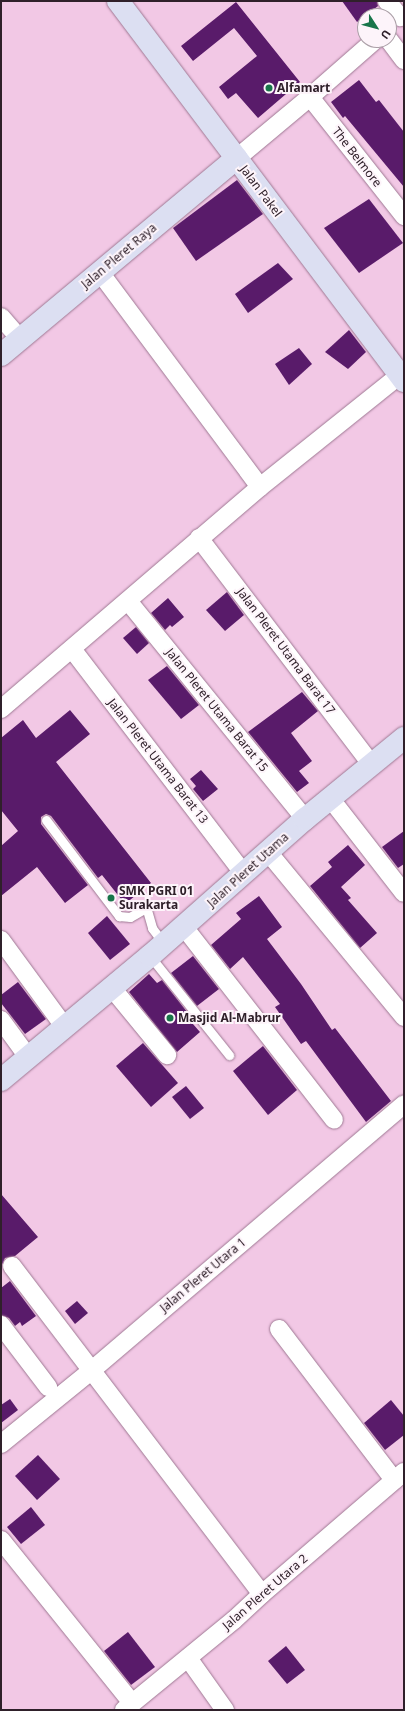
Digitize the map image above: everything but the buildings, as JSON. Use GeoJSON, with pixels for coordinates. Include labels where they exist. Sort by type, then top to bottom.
{"type":"FeatureCollection","features":[{"type":"Feature","properties":{"kind":"street","name":"Jalan Pakel"},"geometry":{"type":"LineString","coordinates":[[118,1],[402,378]]}},
{"type":"Feature","properties":{"kind":"street"},"geometry":{"type":"LineString","coordinates":[[387,1],[398,19]]}},
{"type":"Feature","properties":{"kind":"street"},"geometry":{"type":"LineString","coordinates":[[236,158],[310,97],[365,48]]}},
{"type":"Feature","properties":{"kind":"street"},"geometry":{"type":"LineString","coordinates":[[395,48],[404,60]]}},
{"type":"Feature","properties":{"kind":"street","name":"The Belmore"},"geometry":{"type":"LineString","coordinates":[[310,97],[404,216]]}},
{"type":"Feature","properties":{"kind":"street","name":"Jalan Pleret Raya"},"geometry":{"type":"LineString","coordinates":[[2,353],[236,158]]}},
{"type":"Feature","properties":{"kind":"street"},"geometry":{"type":"LineString","coordinates":[[100,272],[260,488]]}},
{"type":"Feature","properties":{"kind":"street"},"geometry":{"type":"LineString","coordinates":[[1,317],[20,339]]}},
{"type":"Feature","properties":{"kind":"street"},"geometry":{"type":"LineString","coordinates":[[1,709],[128,601],[199,538],[260,488],[402,378]]}},
{"type":"Feature","properties":{"kind":"street","name":"Jalan Pleret Utama Barat 17"},"geometry":{"type":"LineString","coordinates":[[199,538],[372,765]]}},
{"type":"Feature","properties":{"kind":"street","name":"Jalan Pleret Utama Barat 15"},"geometry":{"type":"LineString","coordinates":[[128,601],[305,819]]}},
{"type":"Feature","properties":{"kind":"street","name":"Jalan Pleret Utama Barat 13"},"geometry":{"type":"LineString","coordinates":[[72,649],[244,874]]}},
{"type":"Feature","properties":{"kind":"street","name":"Jalan Pleret Utama"},"geometry":{"type":"LineString","coordinates":[[1,1080],[184,927],[305,819],[404,738]]}},
{"type":"Feature","properties":{"kind":"street"},"geometry":{"type":"LineString","coordinates":[[330,798],[404,893]]}},
{"type":"Feature","properties":{"kind":"street"},"geometry":{"type":"LineString","coordinates":[[268,852],[404,1017]]}},
{"type":"Feature","properties":{"kind":"street"},"geometry":{"type":"LineString","coordinates":[[184,927],[334,1120]]}},
{"type":"Feature","properties":{"kind":"street"},"geometry":{"type":"LineString","coordinates":[[1,940],[64,1026]]}},
{"type":"Feature","properties":{"kind":"street"},"geometry":{"type":"LineString","coordinates":[[112,988],[167,1055]]}},
{"type":"Feature","properties":{"kind":"street"},"geometry":{"type":"LineString","coordinates":[[1,1020],[28,1057]]}},
{"type":"Feature","properties":{"kind":"street","name":"Jalan Pleret Utara 1"},"geometry":{"type":"LineString","coordinates":[[1,1444],[92,1370],[404,1104]]}},
{"type":"Feature","properties":{"kind":"street"},"geometry":{"type":"LineString","coordinates":[[12,1266],[262,1594]]}},
{"type":"Feature","properties":{"kind":"street"},"geometry":{"type":"LineString","coordinates":[[1,1325],[48,1387]]}},
{"type":"Feature","properties":{"kind":"street"},"geometry":{"type":"LineString","coordinates":[[279,1329],[399,1476]]}},
{"type":"Feature","properties":{"kind":"street","name":"Jalan Pleret Utara 2"},"geometry":{"type":"LineString","coordinates":[[128,1707],[188,1658],[399,1476]]}},
{"type":"Feature","properties":{"kind":"street"},"geometry":{"type":"LineString","coordinates":[[1,1540],[128,1707]]}},
{"type":"Feature","properties":{"kind":"street"},"geometry":{"type":"LineString","coordinates":[[188,1658],[225,1710]]}},
{"type":"Feature","properties":{"kind":"lane"},"geometry":{"type":"LineString","coordinates":[[46,820],[119,916],[130,917],[144,909],[148,910],[157,950],[229,1055]]}},
{"type":"Feature","properties":{"kind":"place","name":"Alfamart"},"geometry":{"type":"Point","coordinates":[269,88]}},
{"type":"Feature","properties":{"kind":"place","name":"SMK PGRI 01 Surakarta"},"geometry":{"type":"Point","coordinates":[111,898]}},
{"type":"Feature","properties":{"kind":"place","name":"Masjid Al-Mabrur"},"geometry":{"type":"Point","coordinates":[170,1018]}}]}
